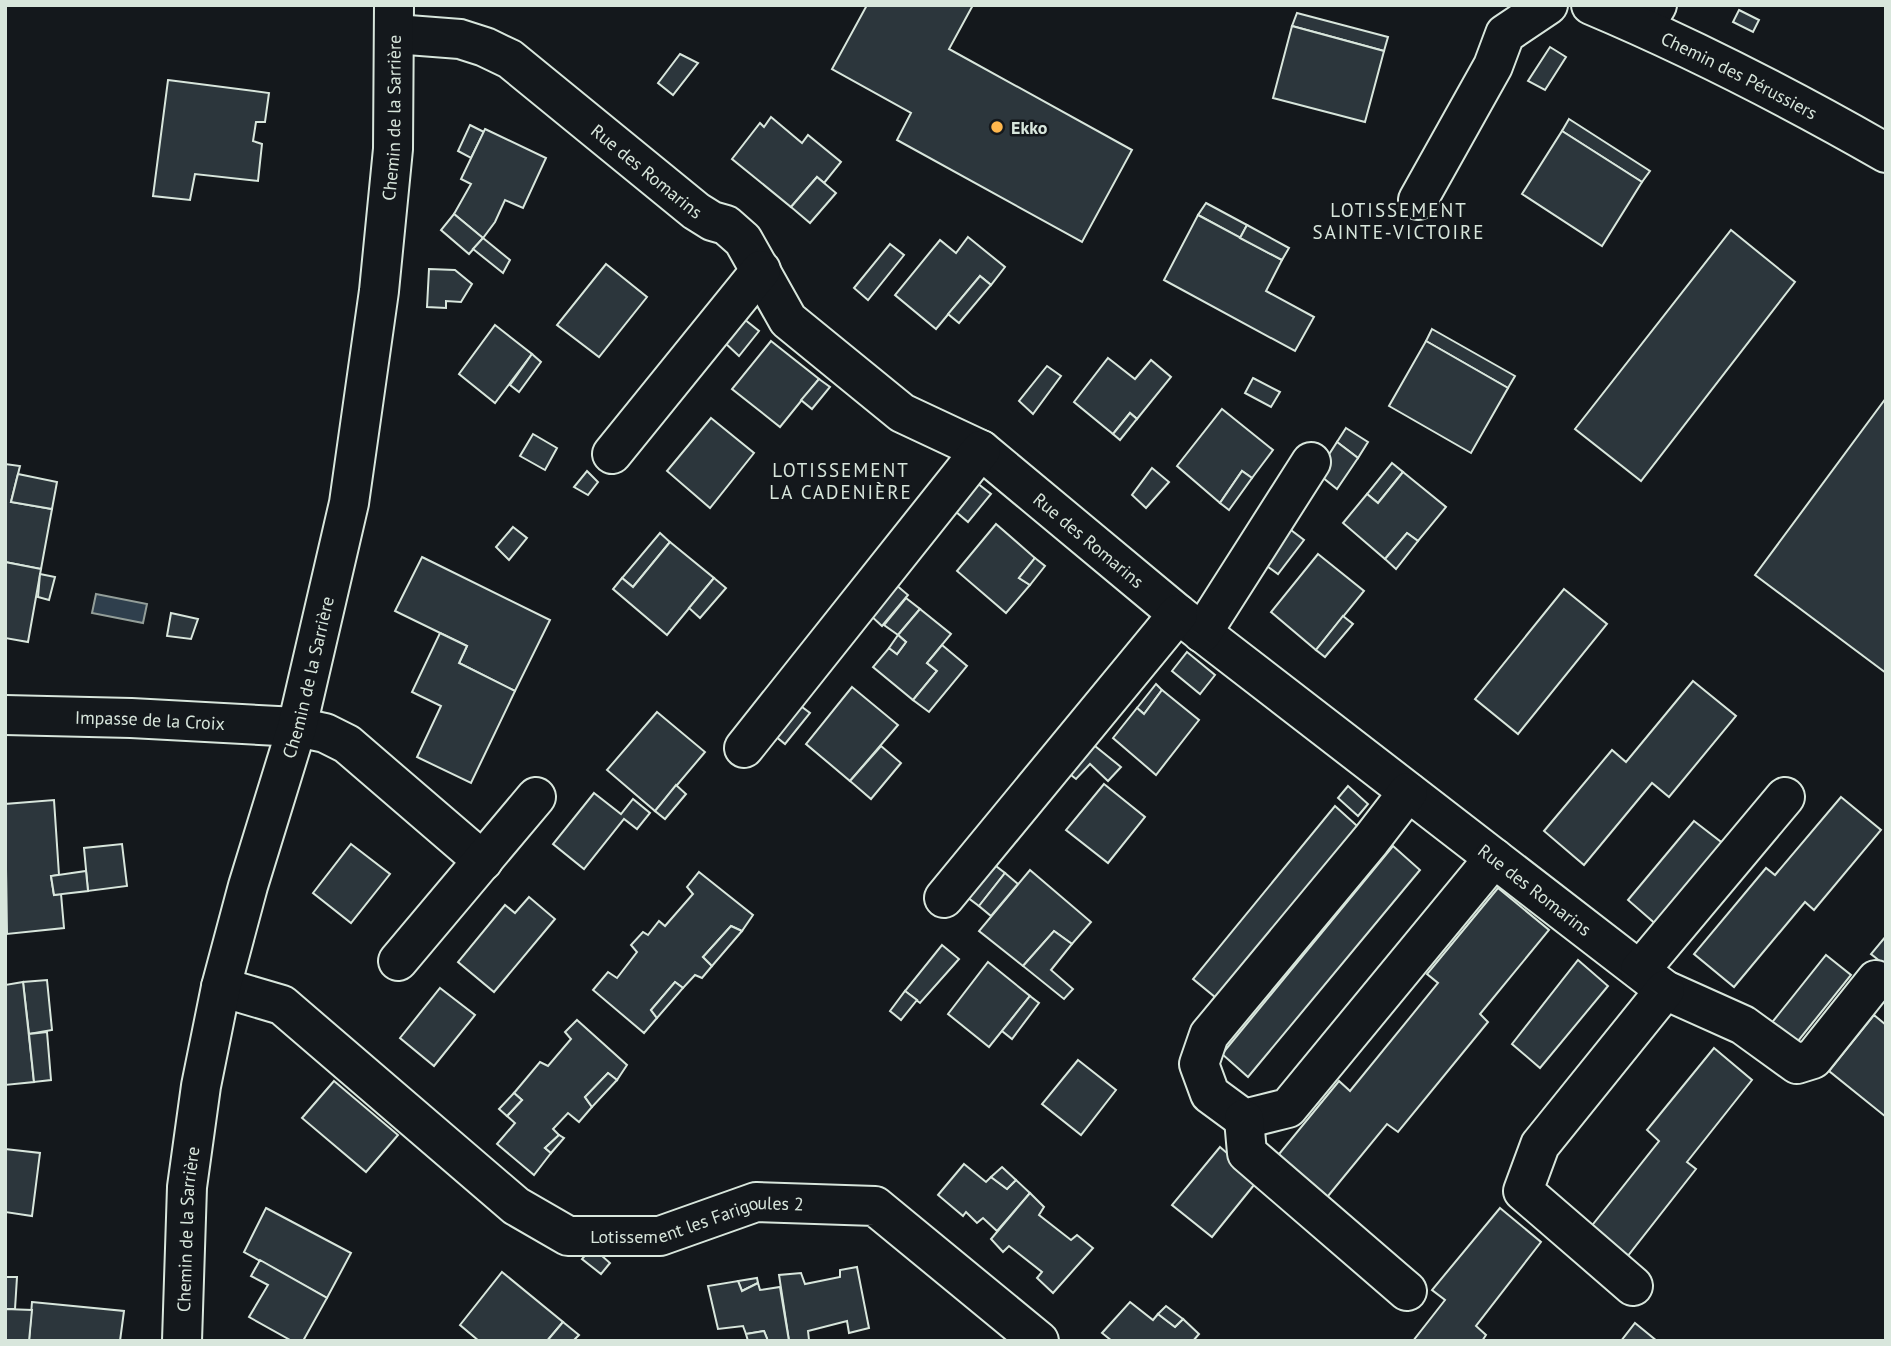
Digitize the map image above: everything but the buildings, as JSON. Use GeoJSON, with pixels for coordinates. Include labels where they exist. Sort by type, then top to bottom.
{"type":"FeatureCollection","features":[{"type":"Feature","properties":{"kind":"street"},"geometry":{"type":"LineString","coordinates":[[1418,200],[1493,66],[1501,20],[1548,5]]}},
{"type":"Feature","properties":{"kind":"street","name":"Chemin des Pérussiers"},"geometry":{"type":"LineString","coordinates":[[1591,5],[1651,16],[1886,153]]}},
{"type":"Feature","properties":{"kind":"street","name":"Rue des Romarins"},"geometry":{"type":"LineString","coordinates":[[394,19],[485,47],[510,59],[696,211],[735,231],[761,270],[788,320],[902,413],[981,450],[1190,623],[1652,980],[1743,1025],[1797,1064],[1813,1059],[1876,980]]}},
{"type":"Feature","properties":{"kind":"street","name":"Chemin de la Sarrière"},"geometry":{"type":"LineString","coordinates":[[182,1341],[187,1187],[201,1086],[221,987],[248,886],[297,727],[351,490],[379,292],[393,149],[394,19]]}},
{"type":"Feature","properties":{"kind":"street"},"geometry":{"type":"LineString","coordinates":[[612,454],[761,270]]}},
{"type":"Feature","properties":{"kind":"street"},"geometry":{"type":"LineString","coordinates":[[744,748],[981,450]]}},
{"type":"Feature","properties":{"kind":"street"},"geometry":{"type":"LineString","coordinates":[[944,898],[1190,623],[1311,462]]}},
{"type":"Feature","properties":{"kind":"street","name":"Impasse de la Croix"},"geometry":{"type":"LineString","coordinates":[[5,715],[131,718],[297,727],[325,733],[347,744],[484,861]]}},
{"type":"Feature","properties":{"kind":"street"},"geometry":{"type":"LineString","coordinates":[[1407,1291],[1247,1153],[1244,1119],[1210,1094],[1199,1064],[1209,1035],[1408,792]]}},
{"type":"Feature","properties":{"kind":"street"},"geometry":{"type":"LineString","coordinates":[[398,961],[536,797]]}},
{"type":"Feature","properties":{"kind":"street"},"geometry":{"type":"LineString","coordinates":[[1633,1286],[1523,1191],[1540,1145],[1652,980],[1785,797]]}},
{"type":"Feature","properties":{"kind":"street"},"geometry":{"type":"LineString","coordinates":[[1244,1119],[1288,1108],[1494,858]]}},
{"type":"Feature","properties":{"kind":"street","name":"Lotissement les Farigoules 2"},"geometry":{"type":"LineString","coordinates":[[221,987],[282,1005],[516,1206],[568,1236],[660,1236],[756,1202],[875,1206],[1038,1341]]}},
{"type":"Feature","properties":{"kind":"water"},"geometry":{"type":"Polygon","coordinates":[[[96,594],[147,604],[143,623],[92,613],[96,594]]]}},
{"type":"Feature","properties":{"kind":"place","name":"Ekko"},"geometry":{"type":"Point","coordinates":[997,127]}},
{"type":"Feature","properties":{"kind":"district","name":"LOTISSEMENT SAINTE-VICTOIRE"},"geometry":{"type":"Point","coordinates":[1399,221]}},
{"type":"Feature","properties":{"kind":"district","name":"LOTISSEMENT LA CADENIÈRE"},"geometry":{"type":"Point","coordinates":[841,481]}}]}
